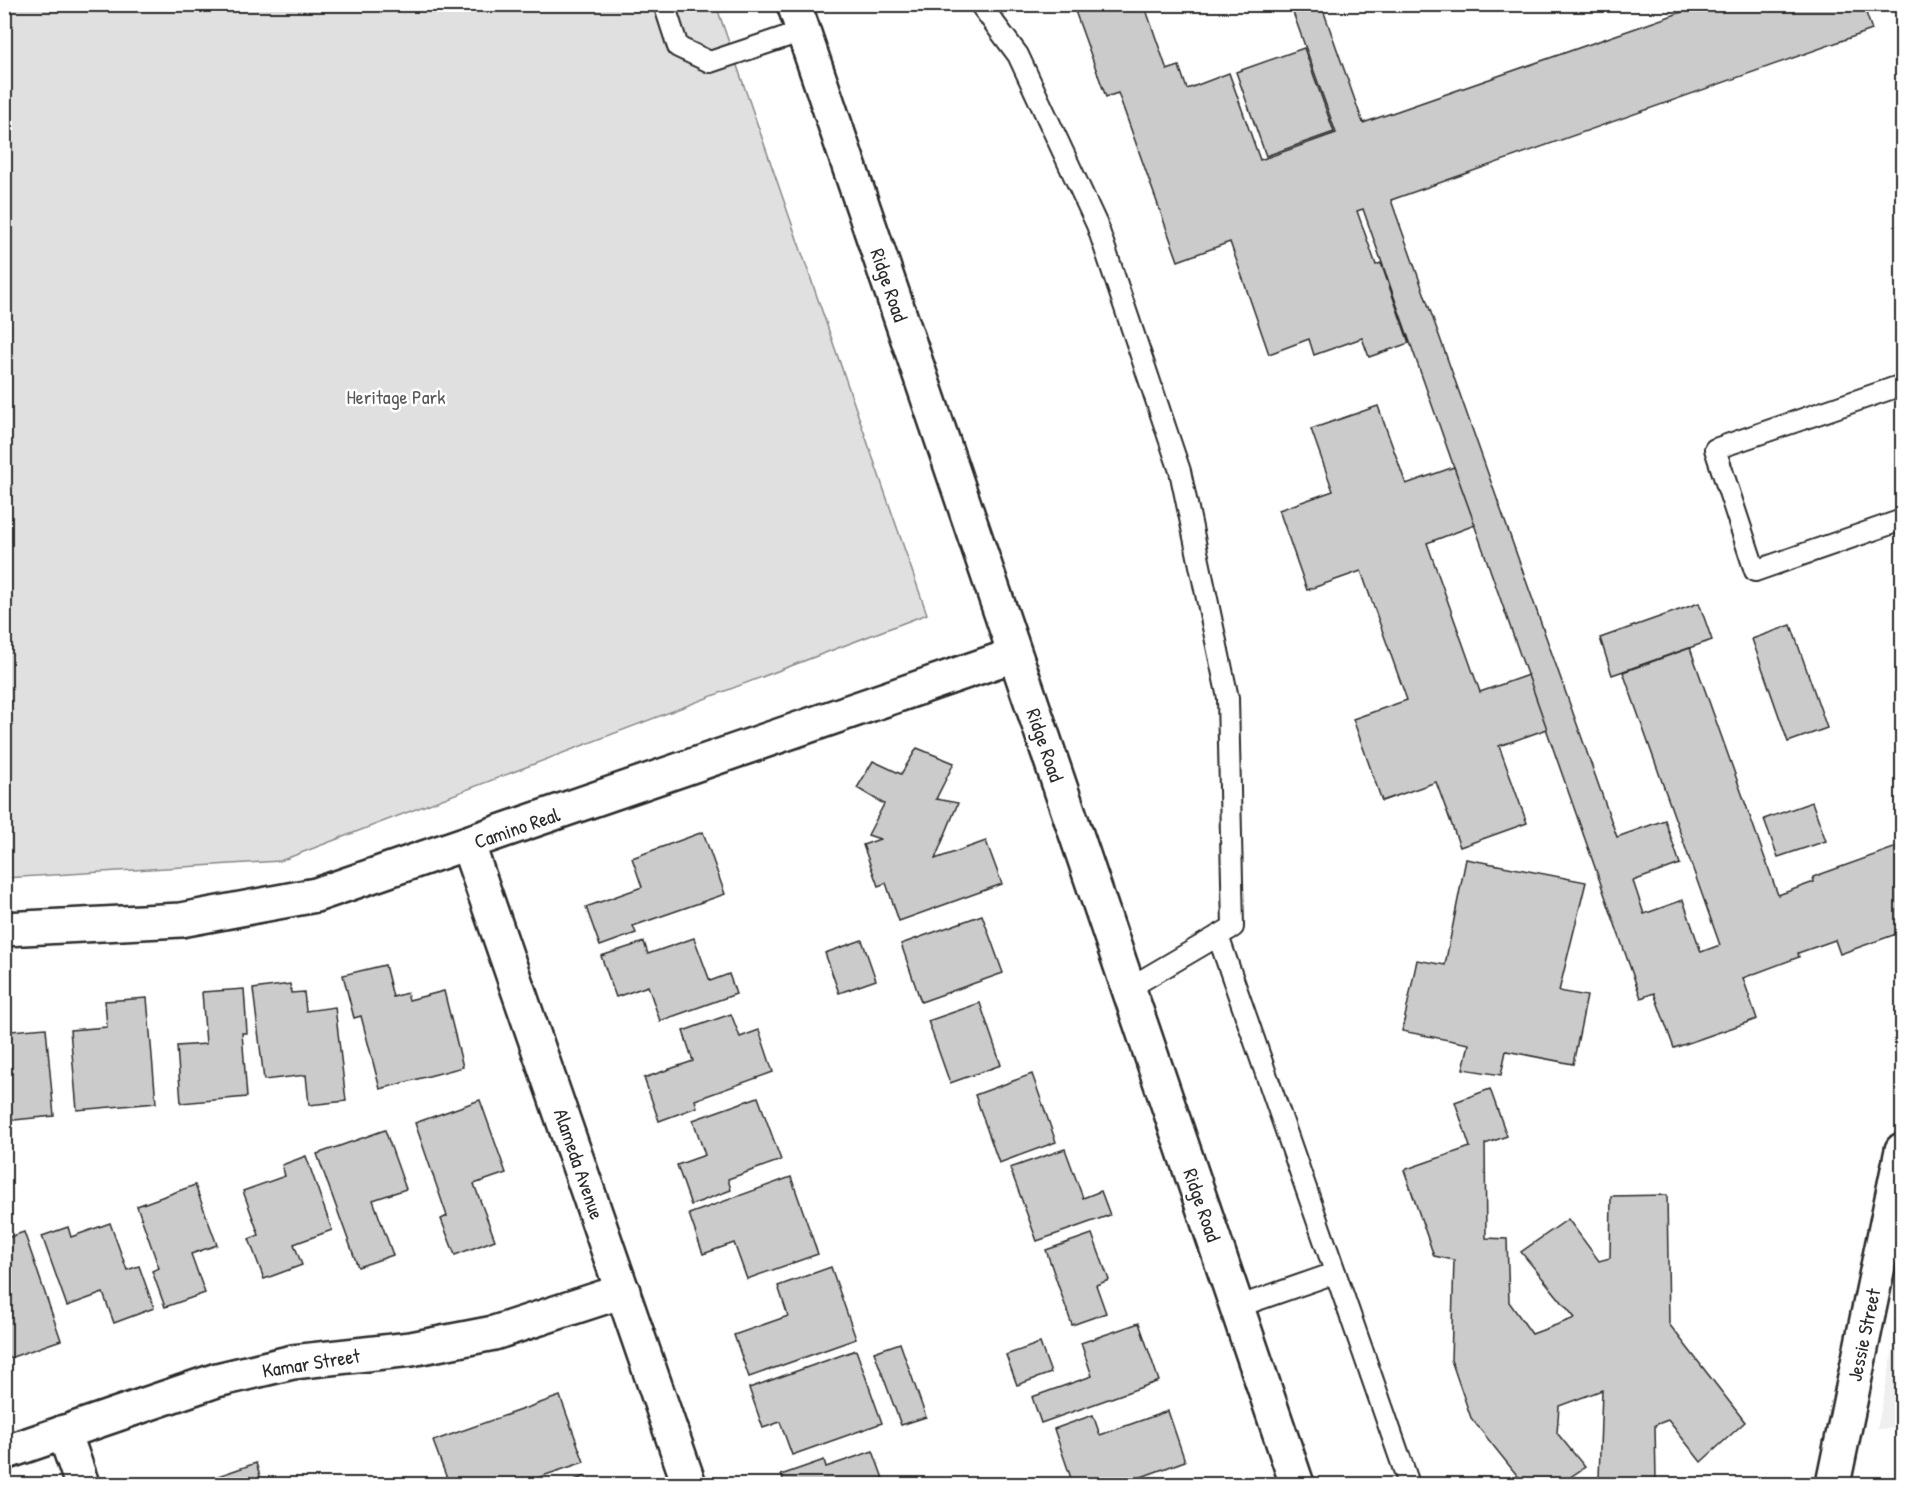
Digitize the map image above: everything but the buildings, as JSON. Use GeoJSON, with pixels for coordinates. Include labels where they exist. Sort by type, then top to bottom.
{"type":"FeatureCollection","features":[{"type":"Feature","properties":{"kind":"street","name":"Ridge Road"},"geometry":{"type":"LineString","coordinates":[[799,18],[1297,1485]]}},
{"type":"Feature","properties":{"kind":"street","name":"Camino Real"},"geometry":{"type":"LineString","coordinates":[[4,929],[181,920],[316,895],[468,845],[1014,655]]}},
{"type":"Feature","properties":{"kind":"street","name":"Alameda Avenue"},"geometry":{"type":"LineString","coordinates":[[468,845],[689,1485]]}},
{"type":"Feature","properties":{"kind":"street","name":"Jessie Street"},"geometry":{"type":"LineString","coordinates":[[1833,1485],[1902,1150]]}},
{"type":"Feature","properties":{"kind":"street","name":"Kamar Street"},"geometry":{"type":"LineString","coordinates":[[4,1453],[217,1380],[293,1362],[411,1349],[494,1333],[623,1290]]}},
{"type":"Feature","properties":{"kind":"street"},"geometry":{"type":"LineString","coordinates":[[64,1432],[82,1485]]}},
{"type":"Feature","properties":{"kind":"lane"},"geometry":{"type":"LineString","coordinates":[[664,4],[678,47],[710,62],[799,18]]}},
{"type":"Feature","properties":{"kind":"lane"},"geometry":{"type":"LineString","coordinates":[[980,4],[1018,55],[1097,225],[1180,471],[1228,698],[1233,927],[1129,988]]}},
{"type":"Feature","properties":{"kind":"lane"},"geometry":{"type":"LineString","coordinates":[[1902,385],[1715,449],[1755,571],[1902,520]]}},
{"type":"Feature","properties":{"kind":"lane"},"geometry":{"type":"LineString","coordinates":[[1218,936],[1409,1485]]}},
{"type":"Feature","properties":{"kind":"lane"},"geometry":{"type":"LineString","coordinates":[[1237,1307],[1335,1273]]}},
{"type":"Feature","properties":{"kind":"shaded area"},"geometry":{"type":"Polygon","coordinates":[[[1902,1307],[1902,1428],[1877,1429],[1902,1307]]]}},
{"type":"Feature","properties":{"kind":"green space","name":"Heritage Park"},"geometry":{"type":"Polygon","coordinates":[[[5,5],[716,5],[927,614],[280,861],[5,878],[5,5]]]}}]}
